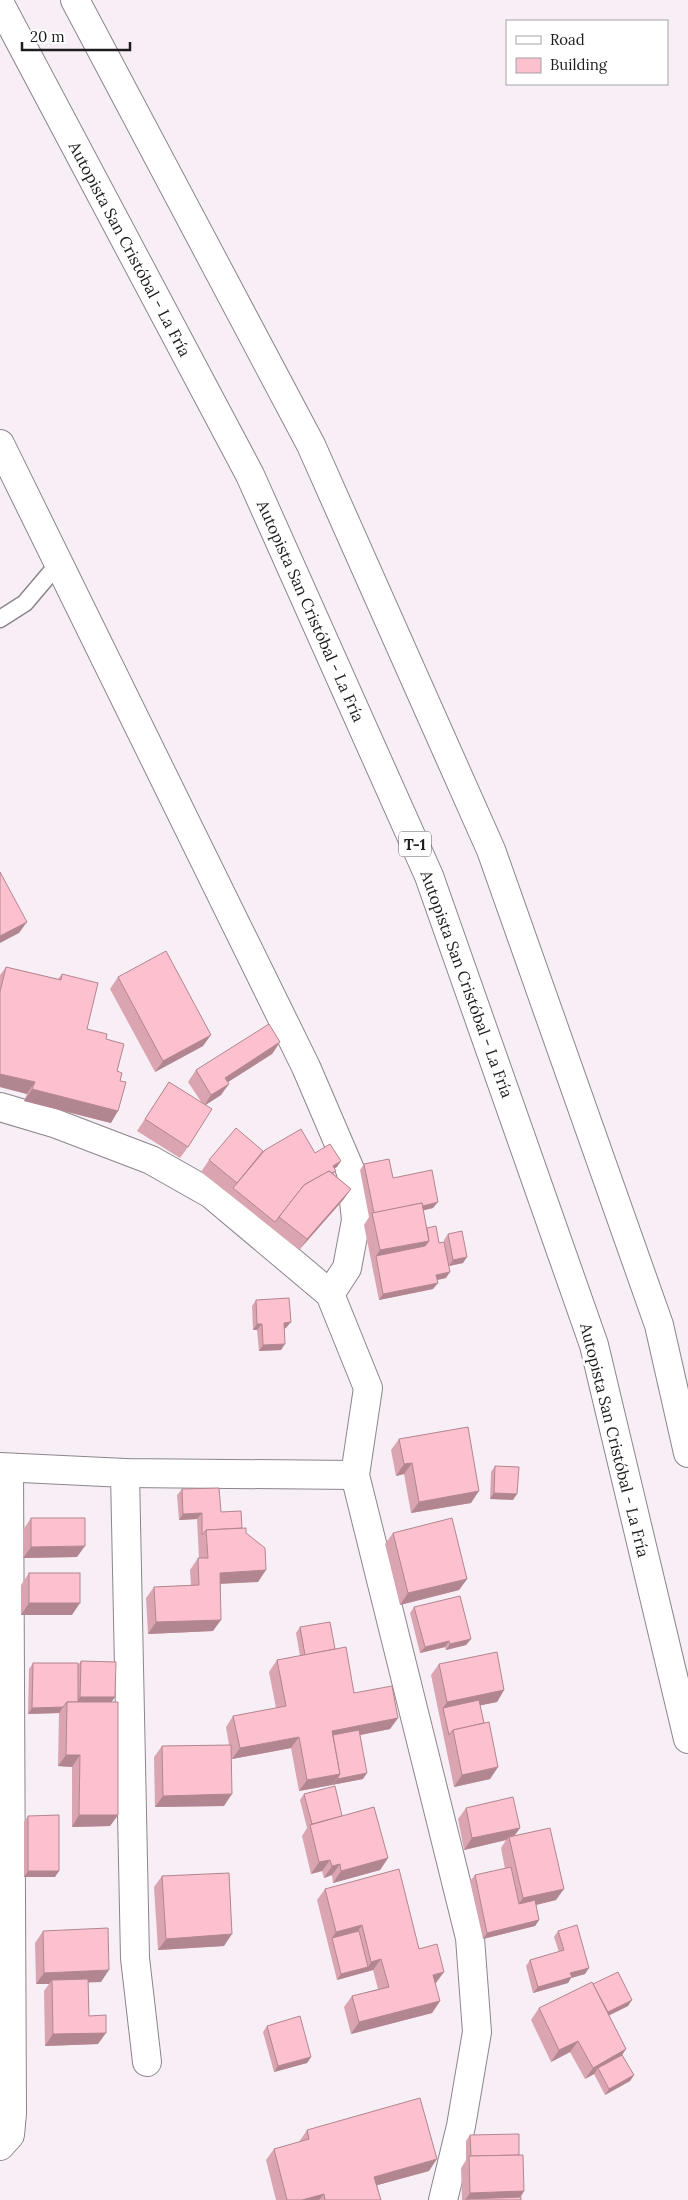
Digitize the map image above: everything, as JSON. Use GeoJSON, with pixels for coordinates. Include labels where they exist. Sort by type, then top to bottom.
{"type":"FeatureCollection","features":[{"type":"Feature","properties":{"kind":"main road"},"geometry":{"type":"LineString","coordinates":[[74,0],[311,445],[491,850],[659,1325],[688,1453]]}},
{"type":"Feature","properties":{"kind":"main road","name":"Autopista San Cristóbal - La Fría"},"geometry":{"type":"LineString","coordinates":[[0,4],[250,475],[429,876],[594,1345],[688,1739]]}},
{"type":"Feature","properties":{"kind":"main road"},"geometry":{"type":"LineString","coordinates":[[0,444],[306,1066],[351,1172],[356,1220],[347,1268],[330,1294]]}},
{"type":"Feature","properties":{"kind":"main road"},"geometry":{"type":"LineString","coordinates":[[0,1107],[54,1123],[151,1160],[211,1194],[330,1294],[368,1388],[355,1475],[470,1938],[477,2032],[461,2126],[443,2200]]}},
{"type":"Feature","properties":{"kind":"main road"},"geometry":{"type":"LineString","coordinates":[[0,2146],[10,2136],[12,2113],[4,1468],[125,1473],[355,1475]]}},
{"type":"Feature","properties":{"kind":"main road"},"geometry":{"type":"LineString","coordinates":[[125,1473],[135,1958],[147,2062]]}},
{"type":"Feature","properties":{"kind":"lane"},"geometry":{"type":"LineString","coordinates":[[0,619],[24,603],[58,564]]}},
{"type":"Feature","properties":{"kind":"building"},"geometry":{"type":"Polygon","coordinates":[[[0,872],[27,922],[0,936],[0,872]]]}},
{"type":"Feature","properties":{"kind":"building"},"geometry":{"type":"Polygon","coordinates":[[[166,951],[211,1035],[163,1061],[118,977],[166,951]]]}},
{"type":"Feature","properties":{"kind":"building"},"geometry":{"type":"Polygon","coordinates":[[[6,967],[61,980],[62,974],[98,983],[87,1029],[107,1034],[106,1039],[124,1044],[117,1071],[122,1073],[120,1081],[126,1082],[118,1111],[32,1089],[35,1082],[0,1074],[0,992],[6,967]]]}},
{"type":"Feature","properties":{"kind":"building"},"geometry":{"type":"Polygon","coordinates":[[[269,1024],[280,1042],[225,1078],[229,1084],[211,1095],[196,1070],[269,1024]]]}},
{"type":"Feature","properties":{"kind":"building"},"geometry":{"type":"Polygon","coordinates":[[[169,1082],[212,1109],[188,1147],[145,1119],[169,1082]]]}},
{"type":"Feature","properties":{"kind":"building"},"geometry":{"type":"Polygon","coordinates":[[[236,1128],[263,1151],[237,1183],[209,1160],[236,1128]]]}},
{"type":"Feature","properties":{"kind":"building"},"geometry":{"type":"Polygon","coordinates":[[[301,1129],[315,1153],[330,1144],[341,1161],[333,1166],[336,1171],[332,1173],[329,1171],[304,1185],[275,1222],[233,1188],[265,1150],[301,1129]]]}},
{"type":"Feature","properties":{"kind":"building"},"geometry":{"type":"Polygon","coordinates":[[[389,1159],[393,1178],[432,1170],[438,1202],[423,1206],[422,1203],[374,1213],[364,1164],[389,1159]]]}},
{"type":"Feature","properties":{"kind":"building"},"geometry":{"type":"Polygon","coordinates":[[[329,1171],[351,1189],[307,1239],[279,1217],[304,1185],[329,1171]]]}},
{"type":"Feature","properties":{"kind":"building"},"geometry":{"type":"Polygon","coordinates":[[[422,1203],[429,1241],[380,1250],[372,1213],[422,1203]]]}},
{"type":"Feature","properties":{"kind":"building"},"geometry":{"type":"Polygon","coordinates":[[[436,1226],[439,1243],[444,1242],[450,1272],[436,1275],[438,1283],[383,1294],[376,1256],[425,1246],[429,1241],[427,1228],[436,1226]]]}},
{"type":"Feature","properties":{"kind":"building"},"geometry":{"type":"Polygon","coordinates":[[[462,1231],[467,1257],[453,1260],[448,1234],[462,1231]]]}},
{"type":"Feature","properties":{"kind":"building"},"geometry":{"type":"Polygon","coordinates":[[[289,1298],[291,1322],[284,1323],[285,1344],[263,1345],[262,1324],[257,1324],[256,1300],[289,1298]]]}},
{"type":"Feature","properties":{"kind":"building"},"geometry":{"type":"Polygon","coordinates":[[[468,1427],[479,1491],[419,1502],[412,1463],[404,1464],[399,1439],[468,1427]]]}},
{"type":"Feature","properties":{"kind":"building"},"geometry":{"type":"Polygon","coordinates":[[[495,1466],[519,1467],[517,1494],[494,1493],[495,1466]]]}},
{"type":"Feature","properties":{"kind":"building"},"geometry":{"type":"Polygon","coordinates":[[[219,1488],[221,1512],[241,1511],[242,1528],[206,1530],[202,1535],[202,1513],[183,1514],[182,1489],[219,1488]]]}},
{"type":"Feature","properties":{"kind":"building"},"geometry":{"type":"Polygon","coordinates":[[[31,1518],[85,1518],[85,1546],[31,1547],[31,1518]]]}},
{"type":"Feature","properties":{"kind":"building"},"geometry":{"type":"Polygon","coordinates":[[[452,1518],[467,1579],[408,1593],[393,1533],[452,1518]]]}},
{"type":"Feature","properties":{"kind":"building"},"geometry":{"type":"Polygon","coordinates":[[[246,1528],[246,1533],[265,1548],[266,1570],[220,1573],[221,1620],[156,1622],[154,1587],[199,1585],[198,1558],[208,1558],[206,1530],[246,1528]]]}},
{"type":"Feature","properties":{"kind":"building"},"geometry":{"type":"Polygon","coordinates":[[[29,1573],[80,1573],[80,1603],[29,1603],[29,1573]]]}},
{"type":"Feature","properties":{"kind":"building"},"geometry":{"type":"Polygon","coordinates":[[[460,1596],[471,1639],[450,1644],[449,1641],[425,1647],[414,1607],[460,1596]]]}},
{"type":"Feature","properties":{"kind":"building"},"geometry":{"type":"Polygon","coordinates":[[[330,1622],[335,1649],[305,1655],[300,1627],[330,1622]]]}},
{"type":"Feature","properties":{"kind":"building"},"geometry":{"type":"Polygon","coordinates":[[[346,1647],[354,1693],[392,1686],[398,1718],[332,1731],[340,1774],[307,1780],[299,1737],[240,1748],[233,1716],[286,1706],[277,1660],[346,1647]]]}},
{"type":"Feature","properties":{"kind":"building"},"geometry":{"type":"Polygon","coordinates":[[[497,1652],[504,1690],[447,1702],[439,1664],[497,1652]]]}},
{"type":"Feature","properties":{"kind":"building"},"geometry":{"type":"Polygon","coordinates":[[[81,1661],[116,1662],[115,1697],[80,1697],[81,1661]]]}},
{"type":"Feature","properties":{"kind":"building"},"geometry":{"type":"Polygon","coordinates":[[[33,1663],[78,1663],[78,1702],[67,1702],[63,1707],[32,1708],[33,1663]]]}},
{"type":"Feature","properties":{"kind":"building"},"geometry":{"type":"Polygon","coordinates":[[[479,1700],[484,1723],[453,1730],[449,1735],[443,1708],[479,1700]]]}},
{"type":"Feature","properties":{"kind":"building"},"geometry":{"type":"Polygon","coordinates":[[[67,1702],[118,1702],[118,1815],[79,1815],[80,1755],[66,1755],[67,1702]]]}},
{"type":"Feature","properties":{"kind":"building"},"geometry":{"type":"Polygon","coordinates":[[[489,1722],[498,1767],[462,1775],[453,1730],[489,1722]]]}},
{"type":"Feature","properties":{"kind":"building"},"geometry":{"type":"Polygon","coordinates":[[[359,1730],[367,1773],[337,1779],[340,1774],[333,1735],[359,1730]]]}},
{"type":"Feature","properties":{"kind":"building"},"geometry":{"type":"Polygon","coordinates":[[[231,1745],[232,1794],[163,1796],[162,1746],[231,1745]]]}},
{"type":"Feature","properties":{"kind":"building"},"geometry":{"type":"Polygon","coordinates":[[[335,1786],[342,1816],[312,1824],[304,1794],[335,1786]]]}},
{"type":"Feature","properties":{"kind":"building"},"geometry":{"type":"Polygon","coordinates":[[[513,1797],[520,1828],[472,1838],[466,1808],[513,1797]]]}},
{"type":"Feature","properties":{"kind":"building"},"geometry":{"type":"Polygon","coordinates":[[[374,1807],[388,1858],[341,1871],[340,1864],[332,1866],[330,1860],[319,1862],[310,1825],[374,1807]]]}},
{"type":"Feature","properties":{"kind":"building"},"geometry":{"type":"Polygon","coordinates":[[[59,1815],[59,1871],[28,1871],[28,1816],[59,1815]]]}},
{"type":"Feature","properties":{"kind":"building"},"geometry":{"type":"Polygon","coordinates":[[[550,1828],[564,1889],[523,1898],[509,1837],[550,1828]]]}},
{"type":"Feature","properties":{"kind":"building"},"geometry":{"type":"Polygon","coordinates":[[[511,1867],[519,1904],[535,1900],[539,1920],[487,1933],[475,1875],[511,1867]]]}},
{"type":"Feature","properties":{"kind":"building"},"geometry":{"type":"Polygon","coordinates":[[[399,1869],[419,1949],[437,1944],[444,1972],[433,1975],[440,2001],[359,2022],[352,1996],[389,1987],[381,1959],[371,1962],[362,1925],[336,1932],[325,1889],[399,1869]]]}},
{"type":"Feature","properties":{"kind":"building"},"geometry":{"type":"Polygon","coordinates":[[[229,1873],[232,1934],[166,1939],[162,1876],[229,1873]]]}},
{"type":"Feature","properties":{"kind":"building"},"geometry":{"type":"Polygon","coordinates":[[[577,1925],[589,1968],[570,1973],[572,1977],[538,1987],[530,1960],[564,1950],[558,1931],[577,1925]]]}},
{"type":"Feature","properties":{"kind":"building"},"geometry":{"type":"Polygon","coordinates":[[[108,1928],[109,1970],[44,1973],[43,1931],[108,1928]]]}},
{"type":"Feature","properties":{"kind":"building"},"geometry":{"type":"Polygon","coordinates":[[[359,1931],[368,1967],[341,1974],[332,1938],[359,1931]]]}},
{"type":"Feature","properties":{"kind":"building"},"geometry":{"type":"Polygon","coordinates":[[[618,1972],[632,2000],[608,2012],[593,1984],[618,1972]]]}},
{"type":"Feature","properties":{"kind":"building"},"geometry":{"type":"Polygon","coordinates":[[[88,1979],[89,2016],[106,2015],[106,2033],[53,2034],[52,1980],[88,1979]]]}},
{"type":"Feature","properties":{"kind":"building"},"geometry":{"type":"Polygon","coordinates":[[[592,1982],[626,2049],[593,2068],[578,2041],[559,2050],[539,2008],[592,1982]]]}},
{"type":"Feature","properties":{"kind":"building"},"geometry":{"type":"Polygon","coordinates":[[[300,2016],[311,2057],[278,2066],[267,2026],[300,2016]]]}},
{"type":"Feature","properties":{"kind":"building"},"geometry":{"type":"Polygon","coordinates":[[[622,2055],[634,2075],[609,2089],[598,2068],[622,2055]]]}},
{"type":"Feature","properties":{"kind":"building"},"geometry":{"type":"Polygon","coordinates":[[[420,2098],[437,2159],[374,2177],[381,2200],[325,2200],[324,2194],[302,2200],[287,2200],[274,2149],[309,2139],[307,2130],[420,2098]]]}},
{"type":"Feature","properties":{"kind":"building"},"geometry":{"type":"Polygon","coordinates":[[[519,2134],[519,2155],[471,2156],[470,2135],[519,2134]]]}},
{"type":"Feature","properties":{"kind":"building"},"geometry":{"type":"Polygon","coordinates":[[[523,2155],[524,2191],[470,2193],[469,2156],[523,2155]]]}},
{"type":"Feature","properties":{"kind":"building"},"geometry":{"type":"Polygon","coordinates":[[[521,2197],[521,2200],[466,2200],[466,2199],[521,2197]]]}}]}
